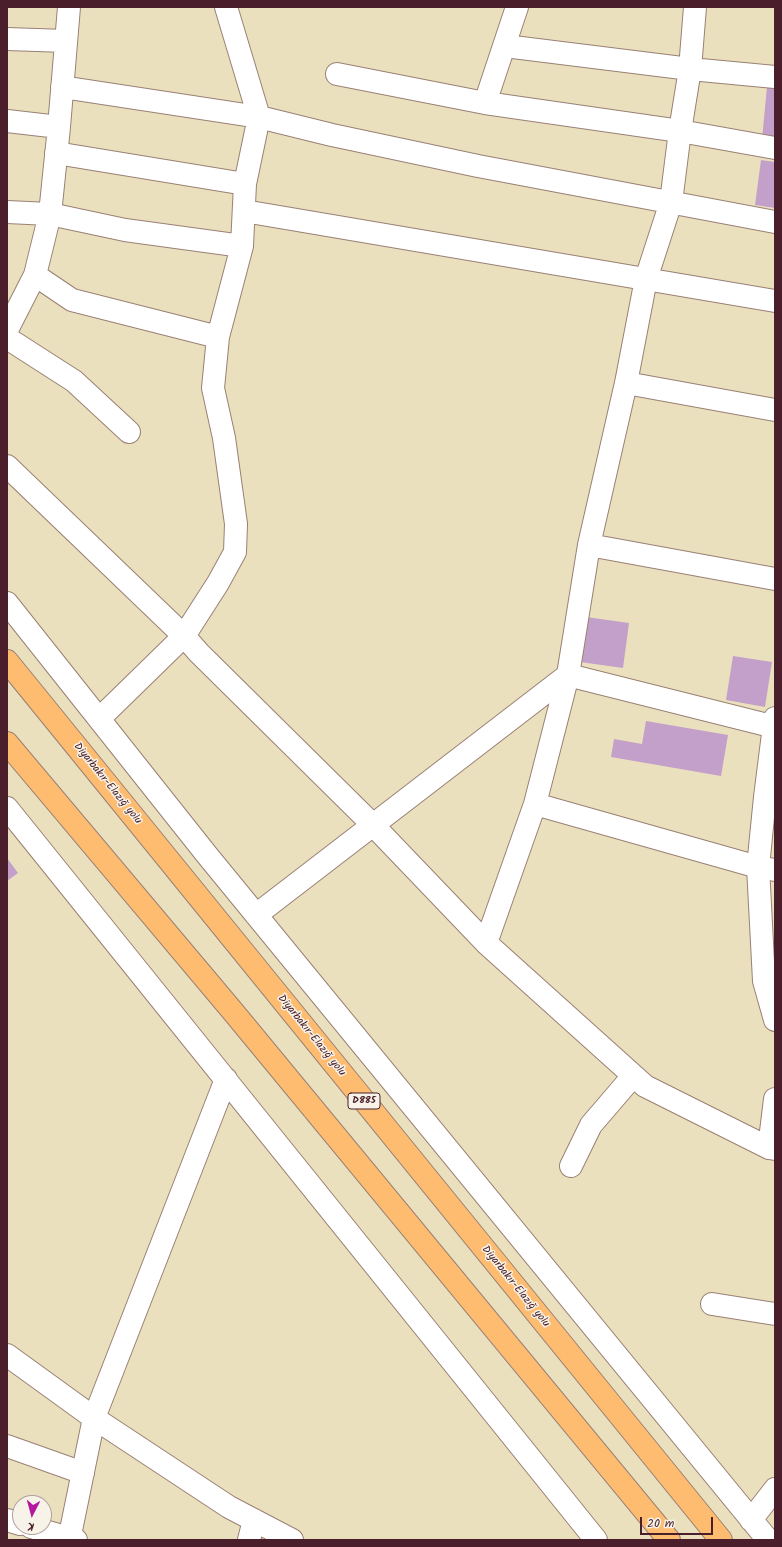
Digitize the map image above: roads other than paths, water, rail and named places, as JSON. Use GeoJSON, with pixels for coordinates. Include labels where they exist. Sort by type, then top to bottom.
{"type":"FeatureCollection","features":[{"type":"Feature","properties":{"kind":"highway","name":"Diyarbakır-Elazığ yolu"},"geometry":{"type":"LineString","coordinates":[[7,661],[721,1540]]}},
{"type":"Feature","properties":{"kind":"highway"},"geometry":{"type":"LineString","coordinates":[[7,743],[235,1014],[669,1540]]}},
{"type":"Feature","properties":{"kind":"street"},"geometry":{"type":"LineString","coordinates":[[7,330],[35,275],[50,214],[69,7]]}},
{"type":"Feature","properties":{"kind":"street"},"geometry":{"type":"LineString","coordinates":[[100,719],[184,636],[218,583],[235,552],[236,524],[224,438],[212,388],[218,337],[242,246],[245,184],[259,117],[226,7]]}},
{"type":"Feature","properties":{"kind":"street"},"geometry":{"type":"LineString","coordinates":[[485,103],[505,46],[514,7]]}},
{"type":"Feature","properties":{"kind":"street"},"geometry":{"type":"LineString","coordinates":[[486,942],[535,804],[568,675],[589,545],[626,384],[646,279],[670,202],[690,69],[695,7]]}},
{"type":"Feature","properties":{"kind":"street"},"geometry":{"type":"LineString","coordinates":[[7,39],[66,41]]}},
{"type":"Feature","properties":{"kind":"street"},"geometry":{"type":"LineString","coordinates":[[505,46],[690,69],[775,77]]}},
{"type":"Feature","properties":{"kind":"street"},"geometry":{"type":"LineString","coordinates":[[337,74],[485,103],[680,131],[775,148]]}},
{"type":"Feature","properties":{"kind":"street"},"geometry":{"type":"LineString","coordinates":[[62,87],[259,117],[478,166],[775,222]]}},
{"type":"Feature","properties":{"kind":"street"},"geometry":{"type":"LineString","coordinates":[[7,121],[59,127]]}},
{"type":"Feature","properties":{"kind":"street"},"geometry":{"type":"LineString","coordinates":[[56,153],[245,184]]}},
{"type":"Feature","properties":{"kind":"street"},"geometry":{"type":"LineString","coordinates":[[244,211],[775,301]]}},
{"type":"Feature","properties":{"kind":"street"},"geometry":{"type":"LineString","coordinates":[[7,212],[50,214],[125,230],[242,246]]}},
{"type":"Feature","properties":{"kind":"street"},"geometry":{"type":"LineString","coordinates":[[35,275],[72,300],[218,337]]}},
{"type":"Feature","properties":{"kind":"street"},"geometry":{"type":"LineString","coordinates":[[7,338],[74,381],[129,432]]}},
{"type":"Feature","properties":{"kind":"street"},"geometry":{"type":"LineString","coordinates":[[626,384],[775,410]]}},
{"type":"Feature","properties":{"kind":"street"},"geometry":{"type":"LineString","coordinates":[[7,466],[184,636],[199,654],[373,825],[486,942],[645,1086],[772,1149],[775,1099]]}},
{"type":"Feature","properties":{"kind":"street"},"geometry":{"type":"LineString","coordinates":[[589,545],[775,579]]}},
{"type":"Feature","properties":{"kind":"street"},"geometry":{"type":"LineString","coordinates":[[7,603],[207,855],[768,1540]]}},
{"type":"Feature","properties":{"kind":"street"},"geometry":{"type":"LineString","coordinates":[[568,675],[775,724],[766,869],[764,981],[775,1020]]}},
{"type":"Feature","properties":{"kind":"street"},"geometry":{"type":"LineString","coordinates":[[256,915],[568,675]]}},
{"type":"Feature","properties":{"kind":"street"},"geometry":{"type":"LineString","coordinates":[[535,804],[766,869]]}},
{"type":"Feature","properties":{"kind":"street"},"geometry":{"type":"LineString","coordinates":[[7,808],[596,1540]]}},
{"type":"Feature","properties":{"kind":"street"},"geometry":{"type":"LineString","coordinates":[[571,1166],[591,1125],[634,1076]]}},
{"type":"Feature","properties":{"kind":"street"},"geometry":{"type":"LineString","coordinates":[[52,1533],[72,1539],[94,1418],[226,1079]]}},
{"type":"Feature","properties":{"kind":"street"},"geometry":{"type":"LineString","coordinates":[[712,1304],[775,1314]]}},
{"type":"Feature","properties":{"kind":"street"},"geometry":{"type":"LineString","coordinates":[[7,1355],[94,1418],[229,1507],[251,1530],[292,1540]]}},
{"type":"Feature","properties":{"kind":"street"},"geometry":{"type":"LineString","coordinates":[[7,1446],[83,1473]]}},
{"type":"Feature","properties":{"kind":"street"},"geometry":{"type":"LineString","coordinates":[[751,1520],[775,1490]]}}]}
